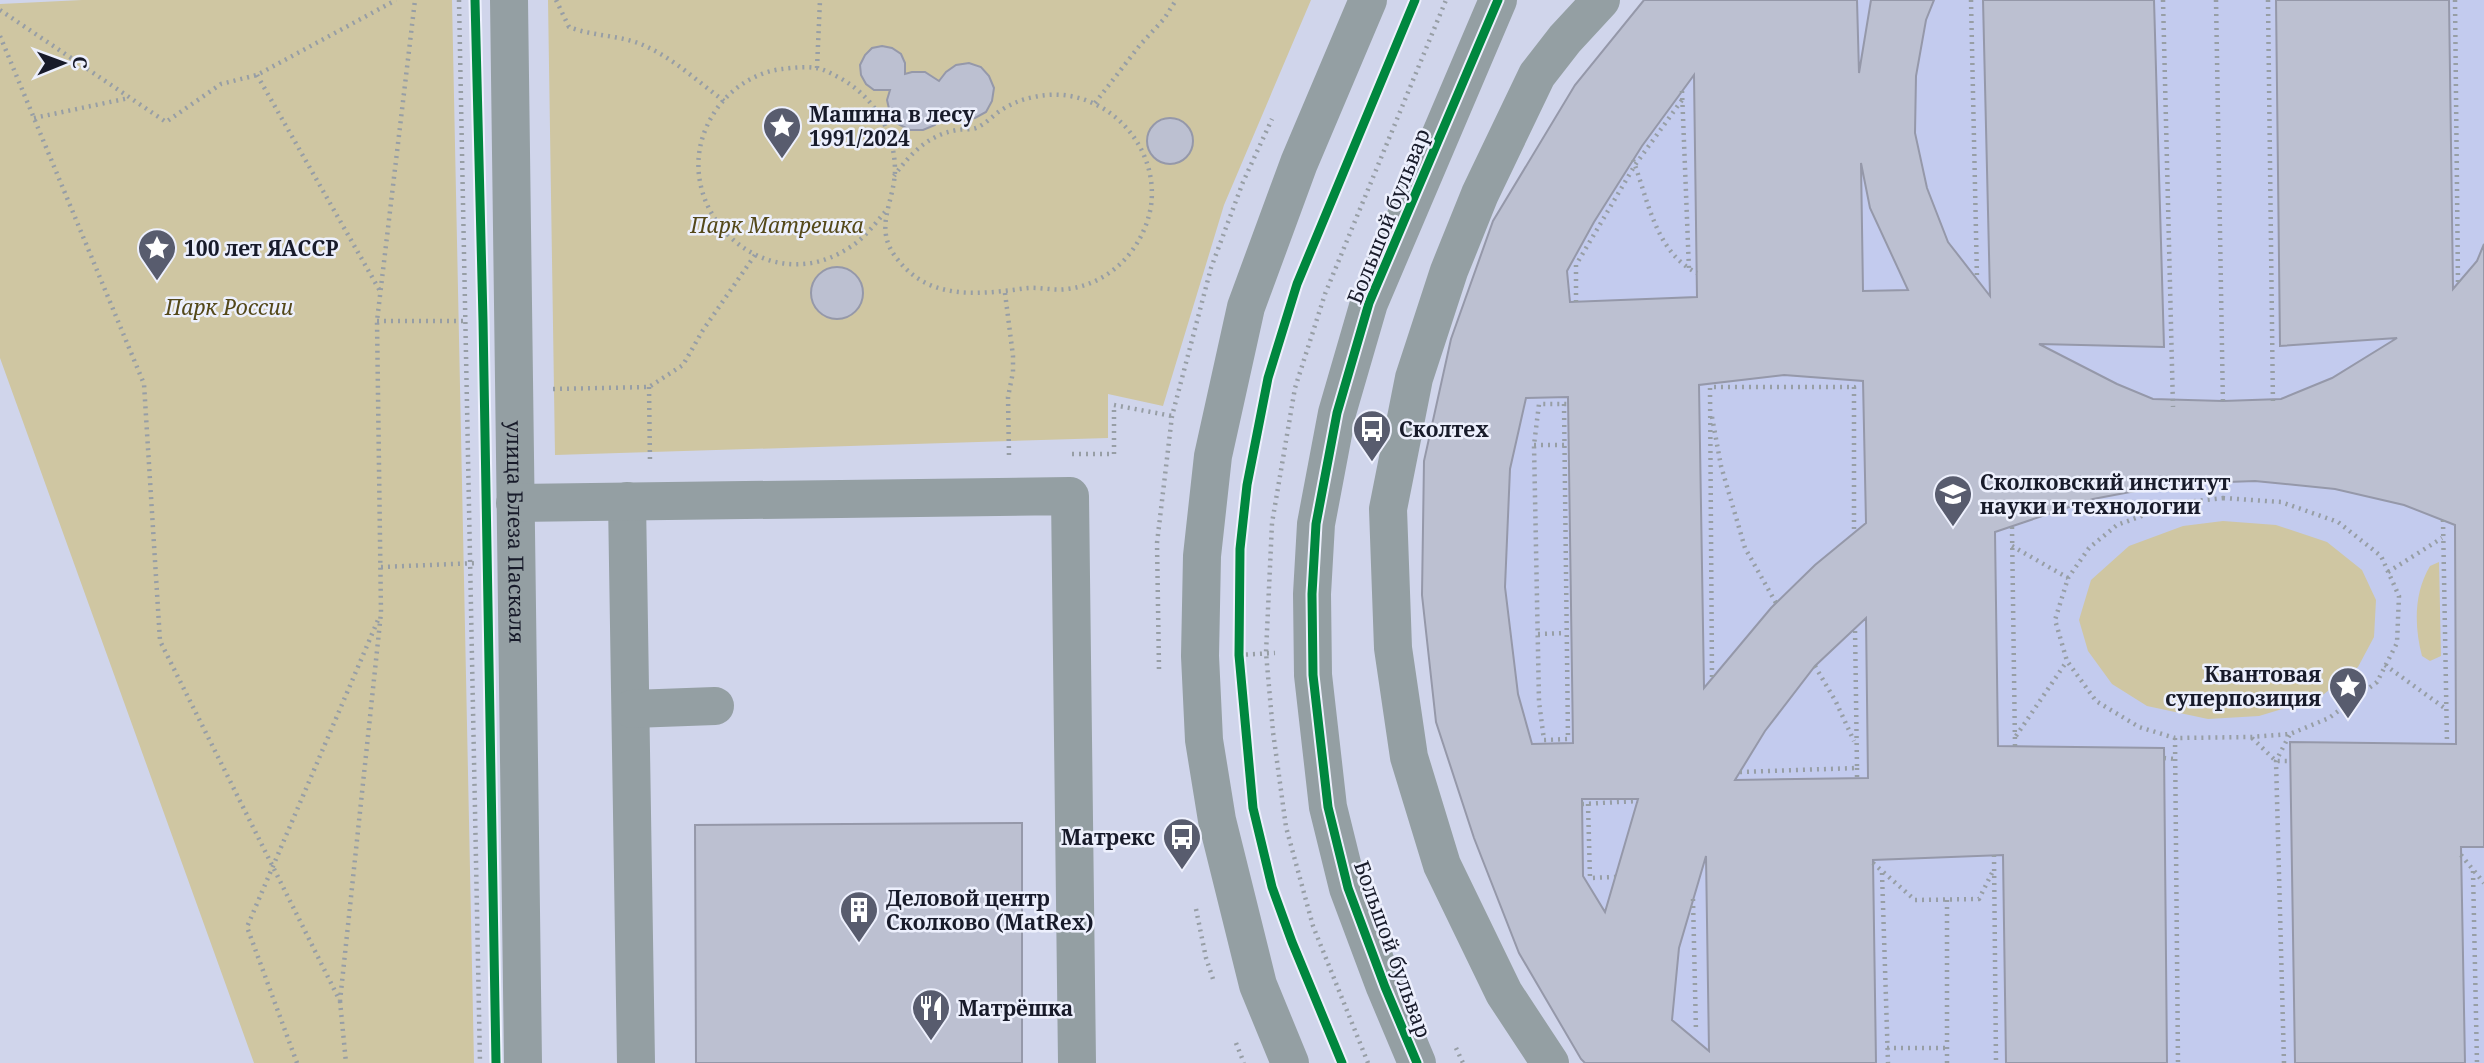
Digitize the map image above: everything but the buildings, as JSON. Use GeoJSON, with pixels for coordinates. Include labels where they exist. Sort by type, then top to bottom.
{"type":"FeatureCollection","features":[{"type":"Feature","properties":{"kind":"street","name":"улица Блеза Паскаля"},"geometry":{"type":"LineString","coordinates":[[509,0],[523,1063]]}},
{"type":"Feature","properties":{"kind":"street"},"geometry":{"type":"LineString","coordinates":[[1290,1063],[1258,985],[1217,821],[1204,740],[1200,656],[1202,556],[1213,456],[1246,307],[1299,163],[1368,0]]}},
{"type":"Feature","properties":{"kind":"street","name":"Большой бульвар"},"geometry":{"type":"LineString","coordinates":[[1417,1063],[1348,888],[1328,807],[1312,675],[1312,594],[1316,524],[1337,413],[1369,303],[1498,0]]}},
{"type":"Feature","properties":{"kind":"street"},"geometry":{"type":"LineString","coordinates":[[1550,1063],[1504,993],[1442,865],[1409,757],[1393,648],[1388,509],[1413,378],[1449,271],[1480,194],[1538,75],[1565,39],[1601,0]]}},
{"type":"Feature","properties":{"kind":"street"},"geometry":{"type":"LineString","coordinates":[[515,502],[1070,496],[1077,1063]]}},
{"type":"Feature","properties":{"kind":"street"},"geometry":{"type":"LineString","coordinates":[[627,500],[636,1063]]}},
{"type":"Feature","properties":{"kind":"street"},"geometry":{"type":"LineString","coordinates":[[632,709],[715,706]]}},
{"type":"Feature","properties":{"kind":"path"},"geometry":{"type":"LineString","coordinates":[[0,10],[166,122],[221,84],[257,75],[396,0]]}},
{"type":"Feature","properties":{"kind":"path"},"geometry":{"type":"LineString","coordinates":[[346,1063],[340,1001],[381,613],[377,321],[415,0]]}},
{"type":"Feature","properties":{"kind":"path"},"geometry":{"type":"LineString","coordinates":[[459,0],[480,1063]]}},
{"type":"Feature","properties":{"kind":"path"},"geometry":{"type":"LineString","coordinates":[[556,0],[569,27],[584,33],[638,43],[668,58],[724,101]]}},
{"type":"Feature","properties":{"kind":"path"},"geometry":{"type":"LineString","coordinates":[[817,68],[820,0]]}},
{"type":"Feature","properties":{"kind":"path"},"geometry":{"type":"LineString","coordinates":[[1095,103],[1164,19],[1176,0]]}},
{"type":"Feature","properties":{"kind":"path"},"geometry":{"type":"LineString","coordinates":[[1971,0],[1977,279]]}},
{"type":"Feature","properties":{"kind":"path"},"geometry":{"type":"LineString","coordinates":[[2162,0],[2174,407]]}},
{"type":"Feature","properties":{"kind":"path"},"geometry":{"type":"LineString","coordinates":[[2216,0],[2223,406]]}},
{"type":"Feature","properties":{"kind":"path"},"geometry":{"type":"LineString","coordinates":[[2269,0],[2273,406]]}},
{"type":"Feature","properties":{"kind":"path"},"geometry":{"type":"LineString","coordinates":[[2455,0],[2458,283]]}},
{"type":"Feature","properties":{"kind":"path"},"geometry":{"type":"LineString","coordinates":[[0,36],[144,384],[160,641],[340,1001]]}},
{"type":"Feature","properties":{"kind":"path"},"geometry":{"type":"LineString","coordinates":[[886,212],[862,238],[847,250],[830,258],[792,264],[755,255],[724,232],[704,200],[698,162],[707,124],[724,101],[745,82],[781,69],[817,68],[854,86],[880,115],[893,150],[894,177],[886,212],[888,244],[898,261],[923,281],[951,292],[967,294],[1005,293],[1031,288],[1069,289],[1105,276],[1121,264],[1143,234],[1152,196],[1146,158],[1138,141],[1126,126],[1095,103],[1058,94],[1020,100],[1003,108],[979,127],[956,130],[926,142],[914,151],[894,177]]}},
{"type":"Feature","properties":{"kind":"path"},"geometry":{"type":"LineString","coordinates":[[257,75],[380,292]]}},
{"type":"Feature","properties":{"kind":"path"},"geometry":{"type":"LineString","coordinates":[[1682,91],[1689,270]]}},
{"type":"Feature","properties":{"kind":"path"},"geometry":{"type":"LineString","coordinates":[[34,118],[129,98]]}},
{"type":"Feature","properties":{"kind":"path"},"geometry":{"type":"LineString","coordinates":[[1576,302],[1576,265],[1601,215],[1634,163],[1682,100]]}},
{"type":"Feature","properties":{"kind":"path"},"geometry":{"type":"LineString","coordinates":[[1634,163],[1651,218],[1674,255],[1689,270],[1697,273]]}},
{"type":"Feature","properties":{"kind":"path"},"geometry":{"type":"LineString","coordinates":[[548,390],[649,387],[683,365],[703,330],[755,255]]}},
{"type":"Feature","properties":{"kind":"path"},"geometry":{"type":"LineString","coordinates":[[1005,293],[1013,356],[1008,397],[1009,456]]}},
{"type":"Feature","properties":{"kind":"path"},"geometry":{"type":"LineString","coordinates":[[377,321],[475,320]]}},
{"type":"Feature","properties":{"kind":"path"},"geometry":{"type":"LineString","coordinates":[[649,387],[649,462],[663,462]]}},
{"type":"Feature","properties":{"kind":"path"},"geometry":{"type":"LineString","coordinates":[[1712,677],[1710,387],[1854,387],[1854,534]]}},
{"type":"Feature","properties":{"kind":"path"},"geometry":{"type":"LineString","coordinates":[[1539,404],[1566,404],[1564,445],[1568,741],[1544,740],[1539,702],[1534,445],[1539,404]]}},
{"type":"Feature","properties":{"kind":"path"},"geometry":{"type":"LineString","coordinates":[[1710,404],[1721,466],[1745,548],[1776,603]]}},
{"type":"Feature","properties":{"kind":"path"},"geometry":{"type":"LineString","coordinates":[[1061,455],[1114,454],[1114,405],[1172,416]]}},
{"type":"Feature","properties":{"kind":"path"},"geometry":{"type":"LineString","coordinates":[[1534,445],[1564,445]]}},
{"type":"Feature","properties":{"kind":"path"},"geometry":{"type":"LineString","coordinates":[[995,456],[1022,455]]}},
{"type":"Feature","properties":{"kind":"path"},"geometry":{"type":"LineString","coordinates":[[2223,498],[2281,502],[2338,522],[2381,556],[2399,596],[2397,643],[2376,682],[2329,718],[2290,734],[2175,738],[2139,727],[2096,701],[2067,662],[2055,620],[2068,578],[2089,548],[2117,526],[2177,503],[2223,498]]}},
{"type":"Feature","properties":{"kind":"path"},"geometry":{"type":"LineString","coordinates":[[2443,520],[2447,743]]}},
{"type":"Feature","properties":{"kind":"path"},"geometry":{"type":"LineString","coordinates":[[2012,527],[2015,746]]}},
{"type":"Feature","properties":{"kind":"path"},"geometry":{"type":"LineString","coordinates":[[2388,572],[2443,537]]}},
{"type":"Feature","properties":{"kind":"path"},"geometry":{"type":"LineString","coordinates":[[2012,547],[2068,578]]}},
{"type":"Feature","properties":{"kind":"path"},"geometry":{"type":"LineString","coordinates":[[381,567],[487,563]]}},
{"type":"Feature","properties":{"kind":"path"},"geometry":{"type":"LineString","coordinates":[[298,1063],[247,927],[381,613]]}},
{"type":"Feature","properties":{"kind":"path"},"geometry":{"type":"LineString","coordinates":[[1855,628],[1857,778]]}},
{"type":"Feature","properties":{"kind":"path"},"geometry":{"type":"LineString","coordinates":[[1538,634],[1566,633]]}},
{"type":"Feature","properties":{"kind":"path"},"geometry":{"type":"LineString","coordinates":[[1239,642],[1240,666]]}},
{"type":"Feature","properties":{"kind":"path"},"geometry":{"type":"LineString","coordinates":[[2015,737],[2067,662]]}},
{"type":"Feature","properties":{"kind":"path"},"geometry":{"type":"LineString","coordinates":[[2385,665],[2447,710]]}},
{"type":"Feature","properties":{"kind":"path"},"geometry":{"type":"LineString","coordinates":[[1815,666],[1856,745]]}},
{"type":"Feature","properties":{"kind":"path"},"geometry":{"type":"LineString","coordinates":[[2284,1063],[2276,761],[2290,734]]}},
{"type":"Feature","properties":{"kind":"path"},"geometry":{"type":"LineString","coordinates":[[2252,737],[2276,761],[2290,761]]}},
{"type":"Feature","properties":{"kind":"path"},"geometry":{"type":"LineString","coordinates":[[2175,738],[2178,1063]]}},
{"type":"Feature","properties":{"kind":"path"},"geometry":{"type":"LineString","coordinates":[[2164,758],[2175,759]]}},
{"type":"Feature","properties":{"kind":"path"},"geometry":{"type":"LineString","coordinates":[[1740,772],[1857,768]]}},
{"type":"Feature","properties":{"kind":"path"},"geometry":{"type":"LineString","coordinates":[[1615,877],[1590,878],[1585,804],[1638,801]]}},
{"type":"Feature","properties":{"kind":"path"},"geometry":{"type":"LineString","coordinates":[[1994,855],[1996,1063]]}},
{"type":"Feature","properties":{"kind":"path"},"geometry":{"type":"LineString","coordinates":[[2461,855],[2484,883]]}},
{"type":"Feature","properties":{"kind":"path"},"geometry":{"type":"LineString","coordinates":[[1873,863],[1915,900],[1979,899],[1995,868]]}},
{"type":"Feature","properties":{"kind":"path"},"geometry":{"type":"LineString","coordinates":[[2473,871],[2477,1063]]}},
{"type":"Feature","properties":{"kind":"path"},"geometry":{"type":"LineString","coordinates":[[1882,873],[1888,1063]]}},
{"type":"Feature","properties":{"kind":"path"},"geometry":{"type":"LineString","coordinates":[[1693,899],[1696,1032]]}},
{"type":"Feature","properties":{"kind":"path"},"geometry":{"type":"LineString","coordinates":[[1947,900],[1947,1063]]}},
{"type":"Feature","properties":{"kind":"path"},"geometry":{"type":"LineString","coordinates":[[1887,1048],[1947,1048]]}},
{"type":"Feature","properties":{"kind":"shaded area","name":"Сколковский институт науки и технологии"},"geometry":{"type":"Polygon","coordinates":[[[1644,0],[2484,0],[2484,1063],[1585,1063],[1581,1059],[1519,953],[1474,838],[1436,722],[1422,595],[1424,461],[1451,339],[1493,221],[1575,86],[1644,0]]]}},
{"type":"Feature","properties":{"kind":"green space","name":"Парк России"},"geometry":{"type":"Polygon","coordinates":[[[82,0],[452,0],[474,1063],[254,1063],[0,358],[0,4],[82,0]]]}},
{"type":"Feature","properties":{"kind":"green space","name":"Парк Матрешка"},"geometry":{"type":"Polygon","coordinates":[[[548,0],[1311,0],[1224,205],[1163,406],[1108,394],[1108,438],[555,455],[548,0]]]}},
{"type":"Feature","properties":{"kind":"green space"},"geometry":{"type":"Polygon","coordinates":[[[2223,521],[2276,525],[2327,542],[2362,570],[2376,600],[2374,637],[2358,667],[2319,698],[2259,716],[2208,719],[2147,706],[2112,684],[2088,651],[2079,620],[2091,580],[2129,546],[2183,526],[2223,521]]]}},
{"type":"Feature","properties":{"kind":"green space"},"geometry":{"type":"Polygon","coordinates":[[[2439,562],[2441,656],[2430,661],[2422,656],[2418,633],[2418,598],[2430,566],[2439,562]]]}},
{"type":"Feature","properties":{"kind":"cycle path"},"geometry":{"type":"LineString","coordinates":[[475,0],[496,1063]]}},
{"type":"Feature","properties":{"kind":"cycle path"},"geometry":{"type":"LineString","coordinates":[[1342,1063],[1272,887],[1253,808],[1239,655],[1240,549],[1247,485],[1268,378],[1297,284],[1415,0]]}},
{"type":"Feature","properties":{"kind":"cycle path"},"geometry":{"type":"LineString","coordinates":[[1417,1063],[1348,888],[1328,807],[1313,675],[1312,594],[1316,524],[1337,413],[1369,303],[1498,0]]}},
{"type":"Feature","properties":{"kind":"place","name":"Машина в лесу 1991/2024"},"geometry":{"type":"Point","coordinates":[782,160]}},
{"type":"Feature","properties":{"kind":"place","name":"100 лет ЯАССР"},"geometry":{"type":"Point","coordinates":[157,282]}},
{"type":"Feature","properties":{"kind":"place","name":"Сколтех"},"geometry":{"type":"Point","coordinates":[1372,463]}},
{"type":"Feature","properties":{"kind":"place","name":"Сколковский институт науки и технологии"},"geometry":{"type":"Point","coordinates":[1953,528]}},
{"type":"Feature","properties":{"kind":"place","name":"Квантовая суперпозиция"},"geometry":{"type":"Point","coordinates":[2348,720]}},
{"type":"Feature","properties":{"kind":"place","name":"Матрекс"},"geometry":{"type":"Point","coordinates":[1182,871]}},
{"type":"Feature","properties":{"kind":"place","name":"Деловой центр Сколково (MatRex)"},"geometry":{"type":"Point","coordinates":[859,944]}},
{"type":"Feature","properties":{"kind":"place","name":"Матрёшка"},"geometry":{"type":"Point","coordinates":[931,1042]}}]}
